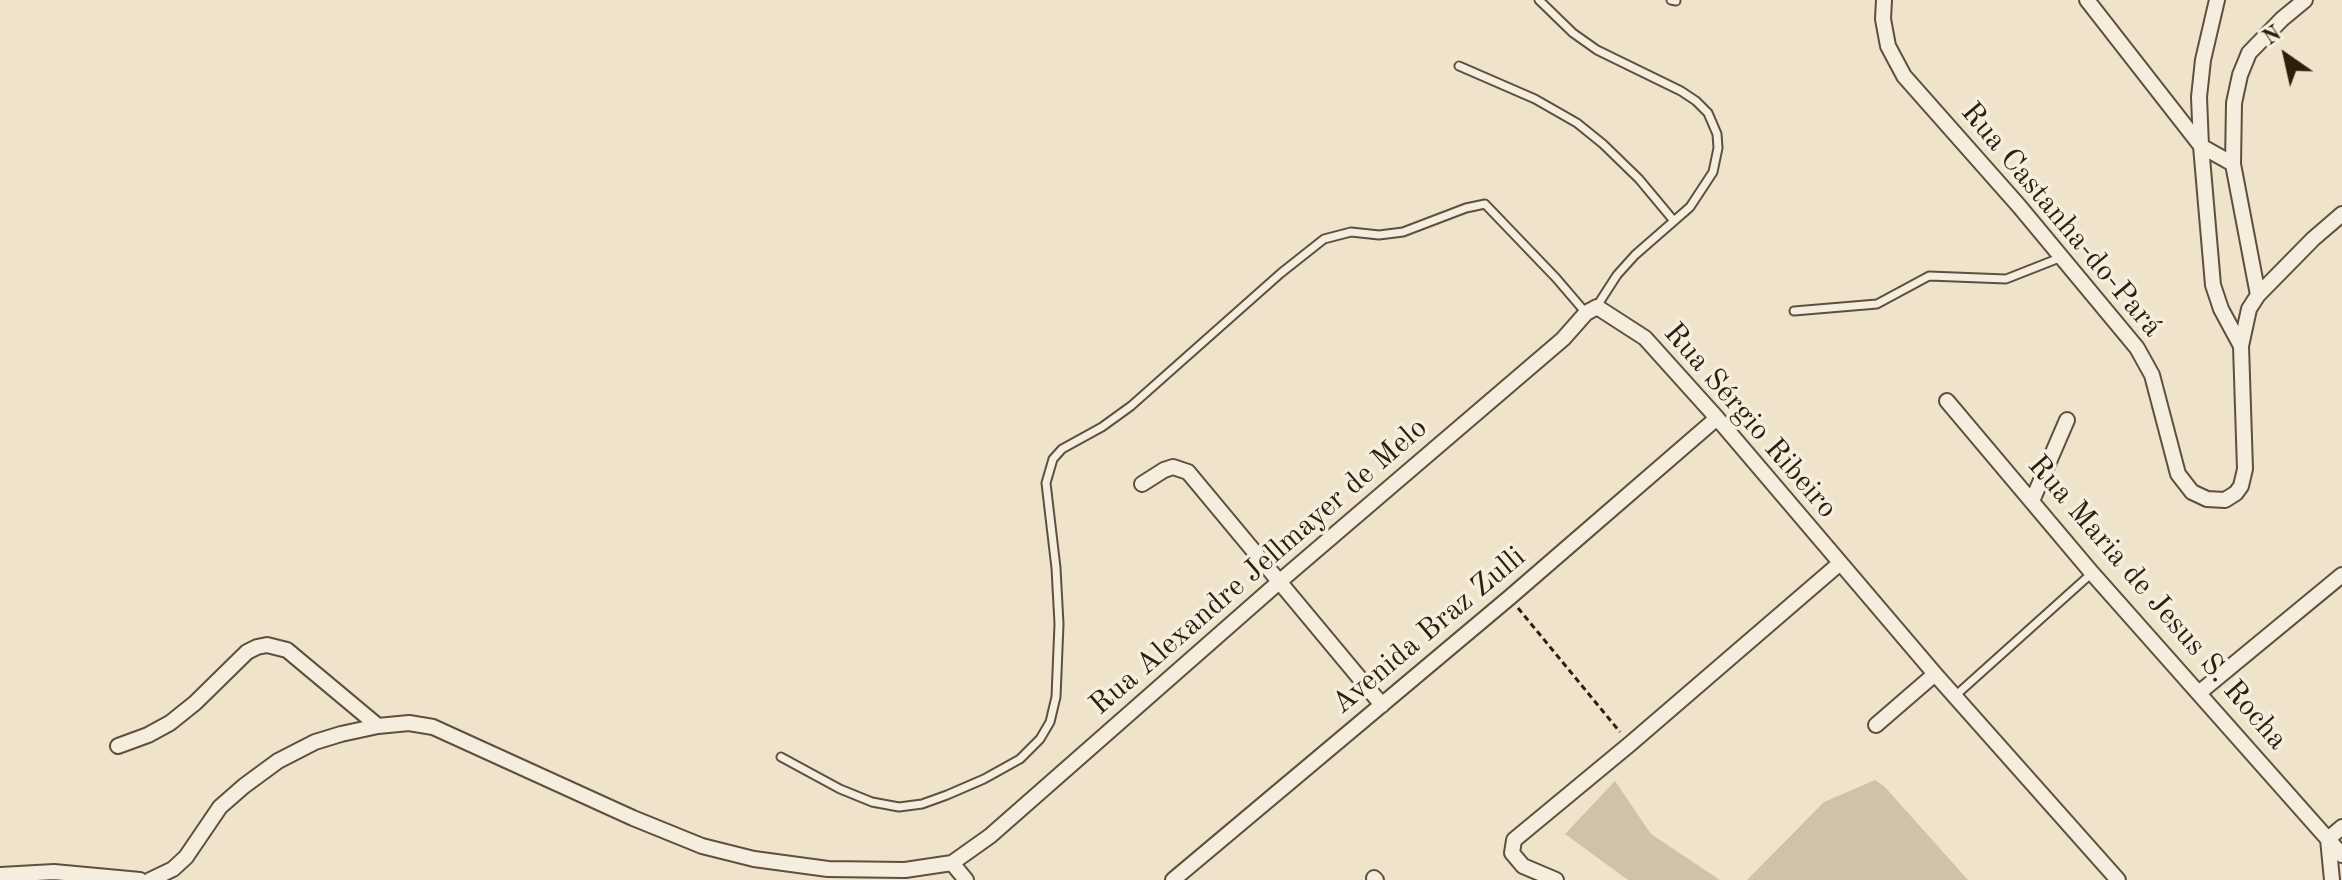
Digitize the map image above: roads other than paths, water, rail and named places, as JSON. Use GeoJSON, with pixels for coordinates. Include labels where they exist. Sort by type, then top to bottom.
{"type":"FeatureCollection","features":[{"type":"Feature","properties":{"kind":"street","name":"Rua Castanha-do-Pará"},"geometry":{"type":"LineString","coordinates":[[1884,0],[1883,19],[1888,46],[1904,76],[2137,348],[2152,375],[2178,474],[2192,492],[2207,499],[2225,500],[2231,497],[2241,486],[2245,469],[2241,346]]}},
{"type":"Feature","properties":{"kind":"street"},"geometry":{"type":"LineString","coordinates":[[2087,0],[2201,146],[2233,164]]}},
{"type":"Feature","properties":{"kind":"street"},"geometry":{"type":"LineString","coordinates":[[2217,0],[2203,60],[2199,97],[2201,146],[2213,285],[2221,309],[2241,346]]}},
{"type":"Feature","properties":{"kind":"street"},"geometry":{"type":"LineString","coordinates":[[2258,295],[2233,164],[2234,103],[2249,53],[2305,0]]}},
{"type":"Feature","properties":{"kind":"street"},"geometry":{"type":"LineString","coordinates":[[2241,346],[2249,309],[2258,295],[2342,214]]}},
{"type":"Feature","properties":{"kind":"street","name":"Rua Sérgio Ribeiro"},"geometry":{"type":"LineString","coordinates":[[1591,310],[1645,338],[1717,418],[1839,564],[2118,880]]}},
{"type":"Feature","properties":{"kind":"street","name":"Rua Alexandre Jellmayer de Melo"},"geometry":{"type":"LineString","coordinates":[[952,863],[990,836],[1279,582],[1563,339],[1591,310]]}},
{"type":"Feature","properties":{"kind":"street","name":"Rua Maria de Jesus S. Rocha"},"geometry":{"type":"LineString","coordinates":[[1947,401],[2092,573],[2342,855]]}},
{"type":"Feature","properties":{"kind":"street","name":"Avenida Braz Zulli"},"geometry":{"type":"LineString","coordinates":[[1173,880],[1509,598],[1717,418]]}},
{"type":"Feature","properties":{"kind":"street"},"geometry":{"type":"LineString","coordinates":[[2032,501],[2067,420]]}},
{"type":"Feature","properties":{"kind":"street"},"geometry":{"type":"LineString","coordinates":[[1142,484],[1173,467],[1188,472],[1382,705]]}},
{"type":"Feature","properties":{"kind":"street"},"geometry":{"type":"LineString","coordinates":[[1556,880],[1523,866],[1512,853],[1514,840],[1839,564]]}},
{"type":"Feature","properties":{"kind":"street"},"geometry":{"type":"LineString","coordinates":[[2200,692],[2342,575]]}},
{"type":"Feature","properties":{"kind":"street"},"geometry":{"type":"LineString","coordinates":[[118,746],[170,723],[247,652],[267,645],[287,650],[378,726]]}},
{"type":"Feature","properties":{"kind":"street"},"geometry":{"type":"LineString","coordinates":[[1876,725],[1935,674]]}},
{"type":"Feature","properties":{"kind":"street"},"geometry":{"type":"LineString","coordinates":[[150,880],[173,869],[186,857],[220,807],[278,761],[315,742],[378,726],[409,723],[433,727],[702,846],[754,859],[828,869],[905,870],[952,863],[966,880]]}},
{"type":"Feature","properties":{"kind":"street"},"geometry":{"type":"LineString","coordinates":[[2332,880],[2328,839],[2342,827]]}},
{"type":"Feature","properties":{"kind":"street"},"geometry":{"type":"LineString","coordinates":[[0,875],[140,880]]}},
{"type":"Feature","properties":{"kind":"lane"},"geometry":{"type":"LineString","coordinates":[[781,757],[840,789],[872,802],[899,807],[922,804],[947,795],[1020,759],[1040,739],[1050,722],[1056,697],[1059,624],[1046,483],[1053,459],[1062,449],[1102,427],[1131,406],[1246,303],[1324,239],[1351,232],[1379,235],[1403,232],[1485,204],[1591,310],[1635,255],[1690,207],[1713,172],[1718,148],[1717,134],[1708,113],[1696,101],[1597,50],[1573,33],[1539,0]]}},
{"type":"Feature","properties":{"kind":"lane"},"geometry":{"type":"LineString","coordinates":[[1459,66],[1535,99],[1577,123],[1639,179],[1674,221]]}},
{"type":"Feature","properties":{"kind":"lane"},"geometry":{"type":"LineString","coordinates":[[1794,311],[1877,304],[1929,276],[2006,279],[2062,257]]}},
{"type":"Feature","properties":{"kind":"lane"},"geometry":{"type":"LineString","coordinates":[[1955,696],[2092,573]]}}]}
